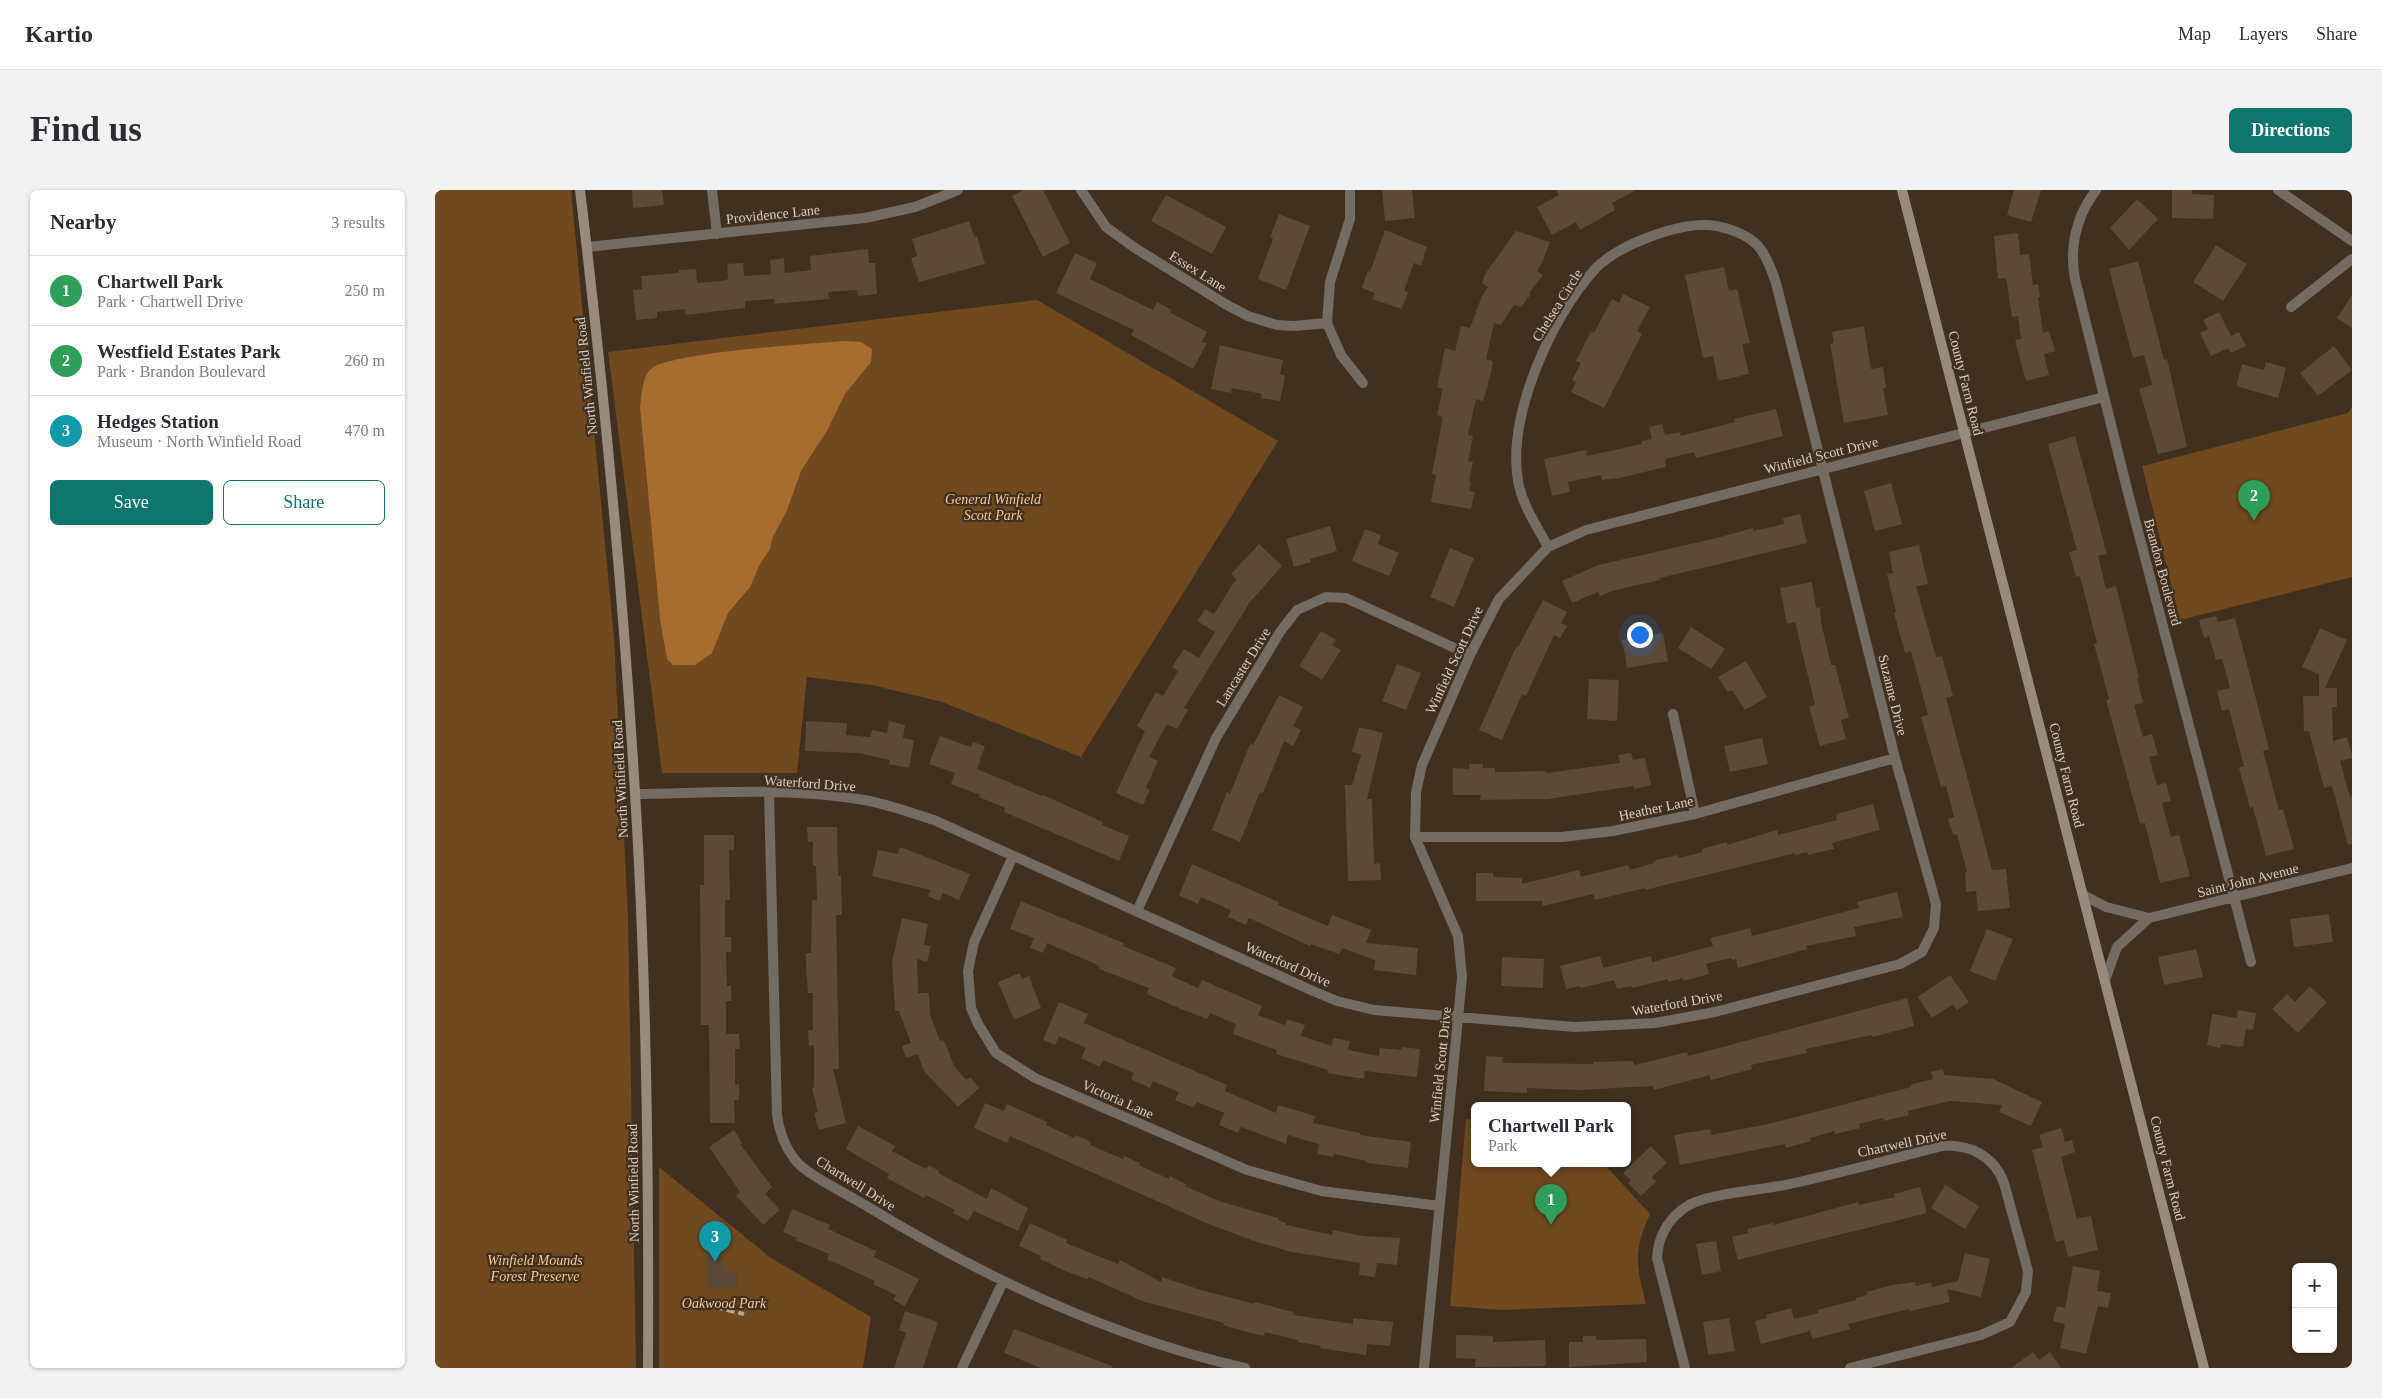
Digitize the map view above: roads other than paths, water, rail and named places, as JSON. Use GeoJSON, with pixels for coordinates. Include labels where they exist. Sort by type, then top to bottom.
{"type":"FeatureCollection","features":[{"type":"Feature","properties":{"kind":"main road","name":"North Winfield Road"},"geometry":{"type":"LineString","coordinates":[[580,190],[622,613],[635,794],[645,1023],[648,1368]]}},
{"type":"Feature","properties":{"kind":"main road","name":"County Farm Road"},"geometry":{"type":"LineString","coordinates":[[1902,190],[2204,1368]]}},
{"type":"Feature","properties":{"kind":"street"},"geometry":{"type":"LineString","coordinates":[[712,190],[717,234]]}},
{"type":"Feature","properties":{"kind":"street","name":"Providence Lane"},"geometry":{"type":"LineString","coordinates":[[587,247],[865,218],[915,207],[958,190]]}},
{"type":"Feature","properties":{"kind":"street","name":"Essex Lane"},"geometry":{"type":"LineString","coordinates":[[1081,190],[1106,227],[1135,248],[1234,309],[1255,319],[1277,325],[1327,323]]}},
{"type":"Feature","properties":{"kind":"street"},"geometry":{"type":"LineString","coordinates":[[1350,190],[1350,219],[1330,282],[1327,323],[1341,355],[1363,383]]}},
{"type":"Feature","properties":{"kind":"street","name":"Brandon Boulevard"},"geometry":{"type":"LineString","coordinates":[[2096,190],[2081,216],[2072,246],[2075,279],[2251,962]]}},
{"type":"Feature","properties":{"kind":"street"},"geometry":{"type":"LineString","coordinates":[[2278,190],[2352,241]]}},
{"type":"Feature","properties":{"kind":"street","name":"Chelsea Circle"},"geometry":{"type":"LineString","coordinates":[[1547,547],[1521,495],[1516,470],[1516,452],[1523,411],[1532,379],[1551,336],[1596,268],[1623,249],[1658,234],[1691,226],[1718,226],[1756,243],[1772,271],[1776,283],[1822,469]]}},
{"type":"Feature","properties":{"kind":"street"},"geometry":{"type":"LineString","coordinates":[[2291,306],[2352,259]]}},
{"type":"Feature","properties":{"kind":"street","name":"Winfield Scott Drive"},"geometry":{"type":"LineString","coordinates":[[1424,1368],[1462,977],[1458,936],[1415,837],[1416,792],[1422,765],[1470,655],[1499,599],[1547,547],[1586,530],[2104,397]]}},
{"type":"Feature","properties":{"kind":"street","name":"Suzanne Drive"},"geometry":{"type":"LineString","coordinates":[[1822,469],[1895,758],[1936,904],[1934,928]]}},
{"type":"Feature","properties":{"kind":"street","name":"Lancaster Drive"},"geometry":{"type":"LineString","coordinates":[[1137,911],[1216,738],[1280,632],[1297,610],[1326,597],[1346,598],[1470,655]]}},
{"type":"Feature","properties":{"kind":"street"},"geometry":{"type":"LineString","coordinates":[[1673,714],[1695,814]]}},
{"type":"Feature","properties":{"kind":"street","name":"Heather Lane"},"geometry":{"type":"LineString","coordinates":[[1415,837],[1562,837],[1613,831],[1695,814],[1895,758]]}},
{"type":"Feature","properties":{"kind":"street","name":"Waterford Drive"},"geometry":{"type":"LineString","coordinates":[[635,794],[769,793],[837,796],[890,806],[934,820],[1337,1001],[1374,1010],[1575,1026],[1616,1026],[1689,1018],[1900,964],[1922,952],[1934,928]]}},
{"type":"Feature","properties":{"kind":"street","name":"Chartwell Drive"},"geometry":{"type":"LineString","coordinates":[[769,793],[777,1115],[784,1141],[796,1161],[820,1178],[912,1234],[1003,1282],[1099,1323],[1184,1351],[1245,1368]]}},
{"type":"Feature","properties":{"kind":"street","name":"Victoria Lane"},"geometry":{"type":"LineString","coordinates":[[1013,856],[974,942],[968,971],[971,1008],[978,1024],[996,1053],[1035,1078],[1247,1170],[1321,1191],[1440,1206]]}},
{"type":"Feature","properties":{"kind":"street","name":"Saint John Avenue"},"geometry":{"type":"LineString","coordinates":[[2149,918],[2352,868]]}},
{"type":"Feature","properties":{"kind":"street"},"geometry":{"type":"LineString","coordinates":[[2083,895],[2107,907],[2149,918]]}},
{"type":"Feature","properties":{"kind":"street"},"geometry":{"type":"LineString","coordinates":[[2105,980],[2117,947],[2149,918]]}},
{"type":"Feature","properties":{"kind":"street","name":"Chartwell Drive"},"geometry":{"type":"LineString","coordinates":[[1685,1368],[1657,1258],[1659,1241],[1665,1228],[1676,1214],[1696,1202],[1789,1184],[1942,1146],[1962,1146],[1983,1155],[2000,1172],[2028,1271],[2026,1292],[2010,1322],[1981,1335],[1850,1368]]}},
{"type":"Feature","properties":{"kind":"street"},"geometry":{"type":"LineString","coordinates":[[962,1368],[1003,1282]]}},
{"type":"Feature","properties":{"kind":"railway"},"geometry":{"type":"LineString","coordinates":[[715,1307],[744,1314]]}},
{"type":"Feature","properties":{"kind":"place","name":"Westfield Estates Park"},"geometry":{"type":"Point","coordinates":[2254,521]}},
{"type":"Feature","properties":{"kind":"place","name":"Chartwell Park"},"geometry":{"type":"Point","coordinates":[1551,1225]}},
{"type":"Feature","properties":{"kind":"place","name":"Hedges Station"},"geometry":{"type":"Point","coordinates":[715,1262]}},
{"type":"Feature","properties":{"kind":"park label","name":"General Winfield Scott Park"},"geometry":{"type":"Point","coordinates":[993,508]}},
{"type":"Feature","properties":{"kind":"park label","name":"Winfield Mounds Forest Preserve"},"geometry":{"type":"Point","coordinates":[535,1268]}},
{"type":"Feature","properties":{"kind":"park label","name":"Oakwood Park"},"geometry":{"type":"Point","coordinates":[724,1303]}}]}
